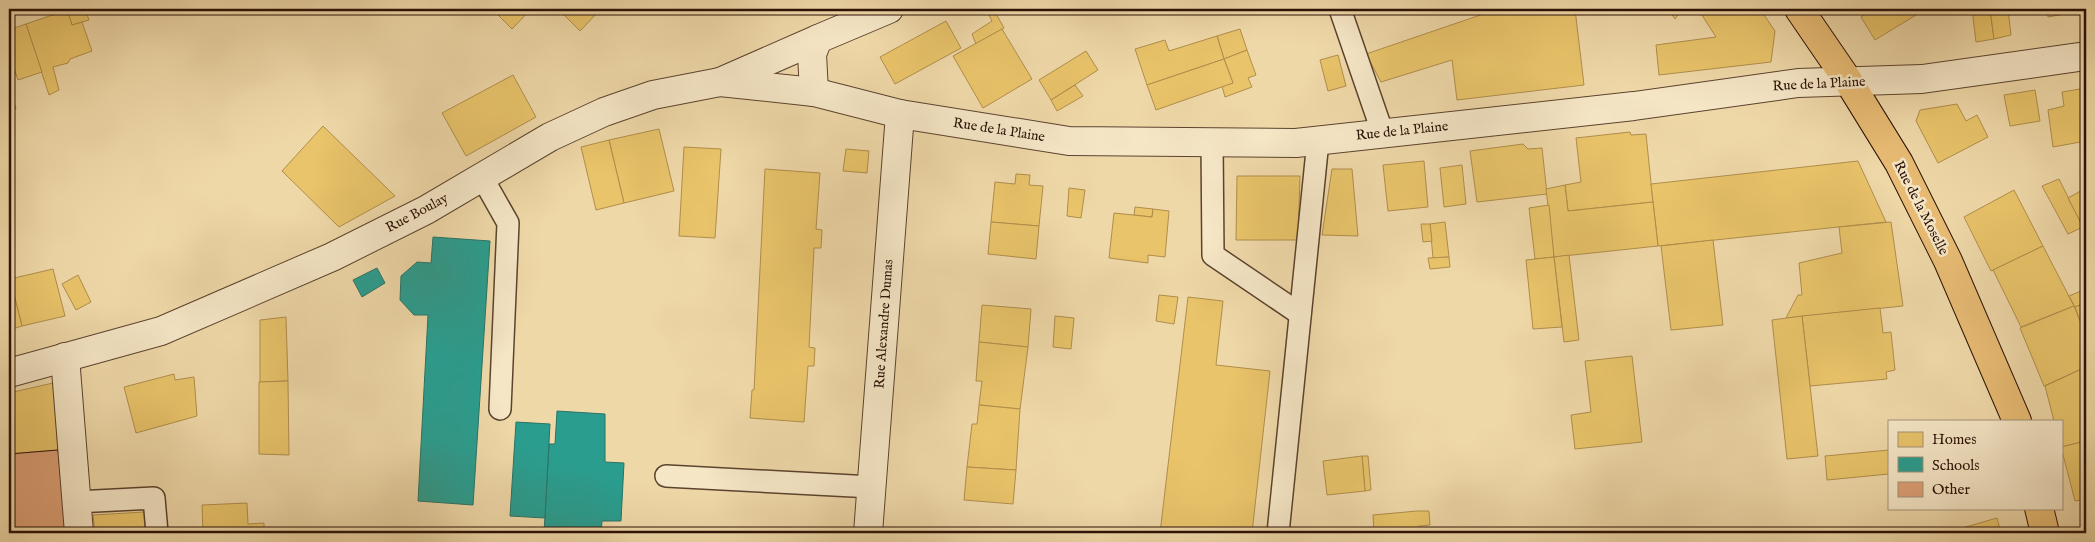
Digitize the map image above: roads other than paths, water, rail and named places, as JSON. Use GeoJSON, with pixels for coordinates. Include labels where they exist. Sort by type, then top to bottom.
{"type":"FeatureCollection","features":[{"type":"Feature","properties":{"kind":"main road","name":"Rue de la Moselle"},"geometry":{"type":"LineString","coordinates":[[1799,9],[1849,82],[1899,163],[1944,252],[2018,420]]}},
{"type":"Feature","properties":{"kind":"main road"},"geometry":{"type":"LineString","coordinates":[[2039,510],[2045,533]]}},
{"type":"Feature","properties":{"kind":"street","name":"Rue Boulay"},"geometry":{"type":"LineString","coordinates":[[9,372],[161,331],[316,264],[426,210],[550,138],[604,112],[653,95],[720,82],[889,9]]}},
{"type":"Feature","properties":{"kind":"street"},"geometry":{"type":"LineString","coordinates":[[814,92],[812,54],[818,39]]}},
{"type":"Feature","properties":{"kind":"street","name":"Rue de la Plaine"},"geometry":{"type":"LineString","coordinates":[[720,82],[814,92],[900,114],[1069,141],[1296,143],[1634,106],[1798,82],[1922,79],[2086,56]]}},
{"type":"Feature","properties":{"kind":"street","name":"Rue Alexandre Dumas"},"geometry":{"type":"LineString","coordinates":[[868,533],[900,114]]}},
{"type":"Feature","properties":{"kind":"street"},"geometry":{"type":"LineString","coordinates":[[65,358],[79,533]]}},
{"type":"Feature","properties":{"kind":"lane"},"geometry":{"type":"LineString","coordinates":[[1340,9],[1383,134]]}},
{"type":"Feature","properties":{"kind":"lane"},"geometry":{"type":"LineString","coordinates":[[1278,533],[1318,141]]}},
{"type":"Feature","properties":{"kind":"lane"},"geometry":{"type":"LineString","coordinates":[[1212,142],[1213,255],[1300,314]]}},
{"type":"Feature","properties":{"kind":"lane"},"geometry":{"type":"LineString","coordinates":[[482,177],[508,223],[500,409]]}},
{"type":"Feature","properties":{"kind":"lane"},"geometry":{"type":"LineString","coordinates":[[666,476],[872,487]]}},
{"type":"Feature","properties":{"kind":"lane"},"geometry":{"type":"LineString","coordinates":[[76,502],[154,498],[156,533]]}}]}
